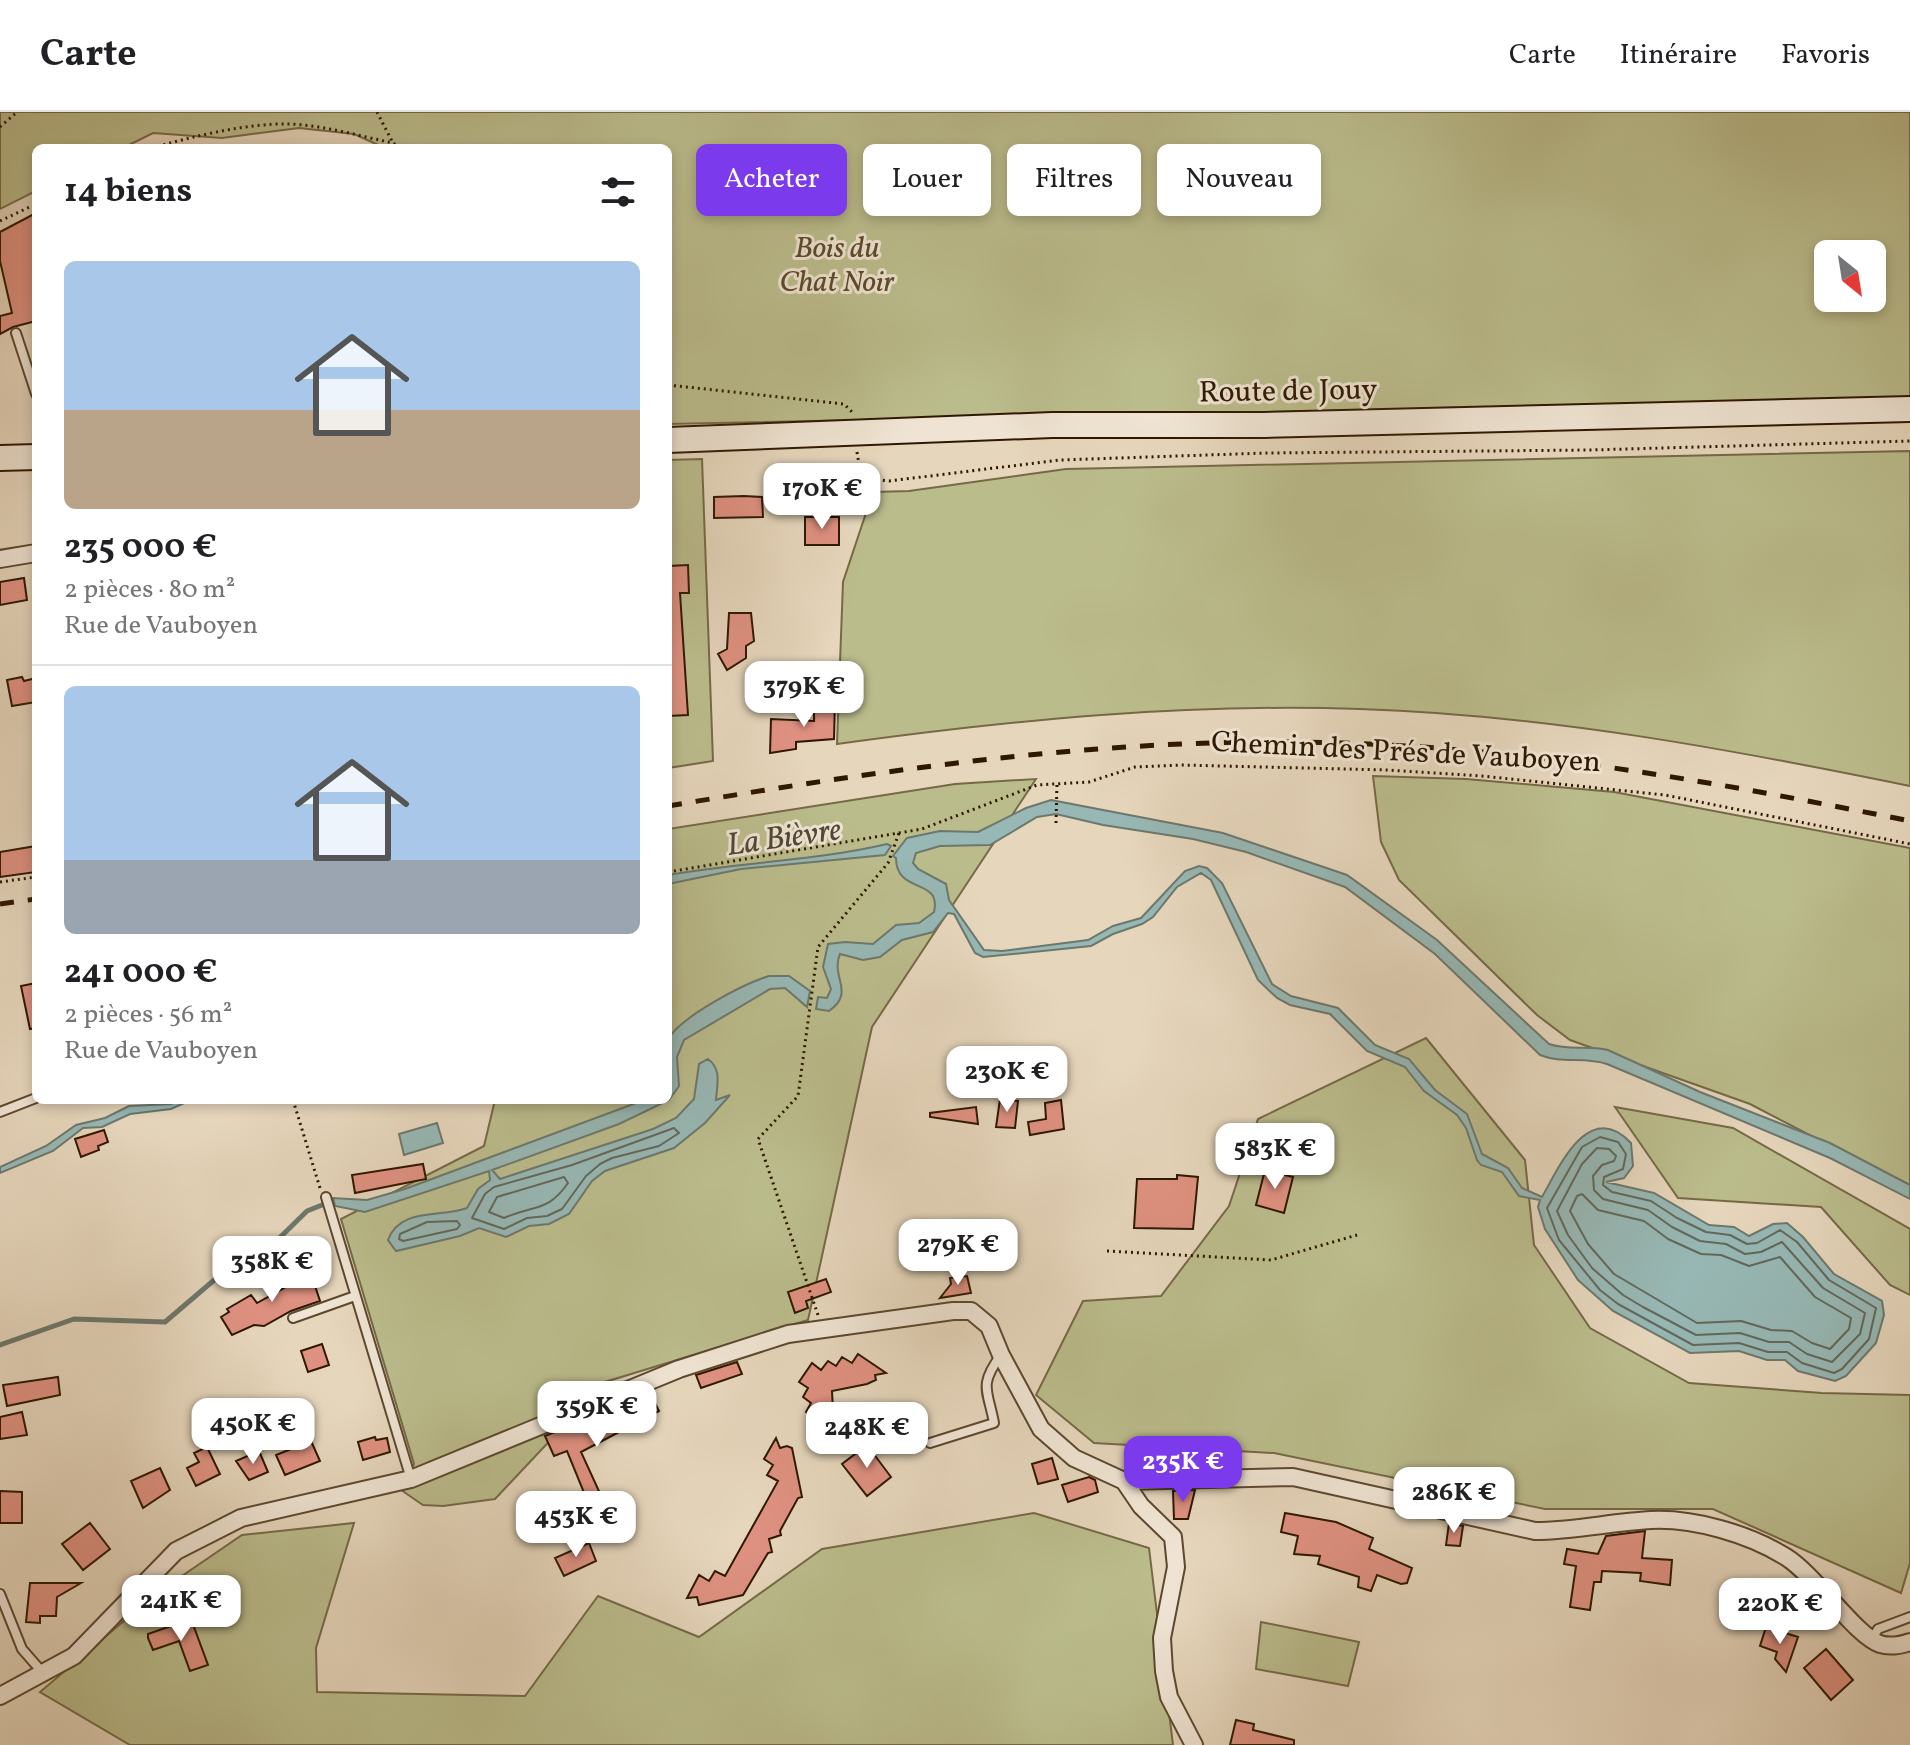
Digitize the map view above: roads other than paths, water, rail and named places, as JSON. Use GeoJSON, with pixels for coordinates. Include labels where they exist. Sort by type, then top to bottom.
{"type":"FeatureCollection","features":[{"type":"Feature","properties":{"kind":"main road","name":"Route de Jouy"},"geometry":{"type":"LineString","coordinates":[[672,440],[1052,425],[1264,425],[1910,409]]}},
{"type":"Feature","properties":{"kind":"main road"},"geometry":{"type":"LineString","coordinates":[[0,458],[32,457]]}},
{"type":"Feature","properties":{"kind":"street"},"geometry":{"type":"LineString","coordinates":[[0,559],[32,554]]}},
{"type":"Feature","properties":{"kind":"street"},"geometry":{"type":"LineString","coordinates":[[0,1696],[74,1656],[176,1551],[241,1518],[411,1479],[679,1369],[788,1334],[822,1327],[971,1311],[989,1326],[1041,1429],[1074,1458],[1124,1481],[1293,1477],[1345,1486],[1535,1531],[1572,1531],[1652,1520],[1726,1531],[1786,1557],[1881,1645],[1910,1642]]}},
{"type":"Feature","properties":{"kind":"street"},"geometry":{"type":"LineString","coordinates":[[1124,1481],[1141,1506],[1173,1537],[1176,1567],[1162,1638],[1164,1671],[1169,1697],[1194,1745]]}},
{"type":"Feature","properties":{"kind":"lane"},"geometry":{"type":"LineString","coordinates":[[16,333],[32,382]]}},
{"type":"Feature","properties":{"kind":"lane"},"geometry":{"type":"LineString","coordinates":[[0,1112],[32,1100]]}},
{"type":"Feature","properties":{"kind":"lane"},"geometry":{"type":"LineString","coordinates":[[327,1202],[411,1479]]}},
{"type":"Feature","properties":{"kind":"lane"},"geometry":{"type":"LineString","coordinates":[[293,1318],[355,1296]]}},
{"type":"Feature","properties":{"kind":"lane"},"geometry":{"type":"LineString","coordinates":[[930,1443],[994,1423],[985,1391],[992,1367],[1001,1355]]}},
{"type":"Feature","properties":{"kind":"lane"},"geometry":{"type":"LineString","coordinates":[[0,1594],[22,1649],[43,1674]]}},
{"type":"Feature","properties":{"kind":"lane"},"geometry":{"type":"LineString","coordinates":[[1872,1639],[1878,1629],[1909,1618]]}},
{"type":"Feature","properties":{"kind":"water"},"geometry":{"type":"Polygon","coordinates":[[[1051,800],[1223,833],[1347,875],[1437,940],[1549,1044],[1608,1050],[1700,1092],[1830,1143],[1910,1185],[1910,1199],[1830,1158],[1607,1064],[1540,1055],[1435,954],[1345,887],[1246,852],[1056,814],[1037,817],[990,845],[940,846],[916,853],[913,863],[946,884],[949,900],[984,950],[1002,951],[1088,940],[1113,926],[1141,918],[1185,871],[1199,866],[1207,868],[1222,883],[1272,984],[1291,996],[1338,1008],[1375,1045],[1409,1059],[1435,1090],[1467,1114],[1482,1154],[1508,1168],[1522,1188],[1542,1197],[1577,1142],[1589,1132],[1602,1128],[1616,1131],[1631,1143],[1633,1166],[1624,1178],[1606,1182],[1654,1193],[1709,1225],[1734,1227],[1749,1236],[1773,1224],[1787,1223],[1834,1274],[1882,1301],[1884,1315],[1876,1343],[1846,1376],[1835,1381],[1798,1371],[1785,1360],[1767,1360],[1739,1351],[1690,1353],[1613,1311],[1578,1280],[1545,1229],[1538,1207],[1540,1200],[1519,1196],[1502,1172],[1481,1165],[1477,1160],[1466,1128],[1457,1115],[1424,1091],[1405,1067],[1367,1051],[1330,1014],[1290,1005],[1277,998],[1258,980],[1211,880],[1201,873],[1177,887],[1153,917],[1091,946],[983,957],[975,953],[954,914],[948,913],[933,932],[902,940],[880,957],[863,960],[840,954],[841,997],[829,1011],[816,1009],[818,997],[827,998],[831,989],[823,967],[828,944],[873,944],[896,925],[919,923],[934,912],[935,901],[931,894],[903,877],[898,870],[893,856],[907,838],[940,831],[978,832],[1026,808],[1051,800]]]}},
{"type":"Feature","properties":{"kind":"water"},"geometry":{"type":"Polygon","coordinates":[[[887,844],[891,846],[885,855],[741,869],[672,883],[672,874],[887,844]]]}},
{"type":"Feature","properties":{"kind":"water"},"geometry":{"type":"Polygon","coordinates":[[[769,976],[789,976],[810,991],[807,1007],[785,988],[770,989],[684,1040],[677,1057],[679,1086],[672,1096],[672,1034],[714,1002],[769,976]]]}},
{"type":"Feature","properties":{"kind":"water"},"geometry":{"type":"Polygon","coordinates":[[[708,1059],[718,1078],[716,1100],[730,1095],[705,1123],[674,1148],[605,1171],[592,1181],[569,1214],[549,1224],[529,1226],[506,1237],[479,1228],[460,1236],[396,1251],[388,1240],[402,1222],[411,1218],[467,1208],[478,1189],[490,1180],[489,1171],[365,1212],[335,1206],[333,1198],[367,1200],[405,1189],[633,1104],[661,1104],[619,1124],[492,1170],[500,1179],[653,1129],[676,1118],[694,1099],[699,1064],[708,1059]]]}},
{"type":"Feature","properties":{"kind":"water"},"geometry":{"type":"Polygon","coordinates":[[[182,1104],[171,1109],[130,1114],[102,1127],[83,1128],[53,1151],[0,1173],[0,1167],[46,1146],[76,1125],[105,1118],[129,1106],[182,1104]]]}},
{"type":"Feature","properties":{"kind":"water"},"geometry":{"type":"Polygon","coordinates":[[[437,1123],[443,1143],[404,1155],[399,1134],[437,1123]]]}},
{"type":"Feature","properties":{"kind":"waterway"},"geometry":{"type":"LineString","coordinates":[[0,1345],[74,1319],[165,1322],[227,1269],[263,1254],[307,1211],[332,1201]]}},
{"type":"Feature","properties":{"kind":"railway"},"geometry":{"type":"LineString","coordinates":[[672,805],[842,778],[1017,756],[1104,748],[1280,742],[1437,748],[1573,762],[1708,783],[1910,821]]}},
{"type":"Feature","properties":{"kind":"railway"},"geometry":{"type":"LineString","coordinates":[[0,904],[32,900]]}},
{"type":"Feature","properties":{"kind":"park label","name":"Bois du Chat Noir"},"geometry":{"type":"Point","coordinates":[837,266]}},
{"type":"Feature","properties":{"kind":"water label","name":"La Bièvre"},"geometry":{"type":"Point","coordinates":[784,839]}}]}
